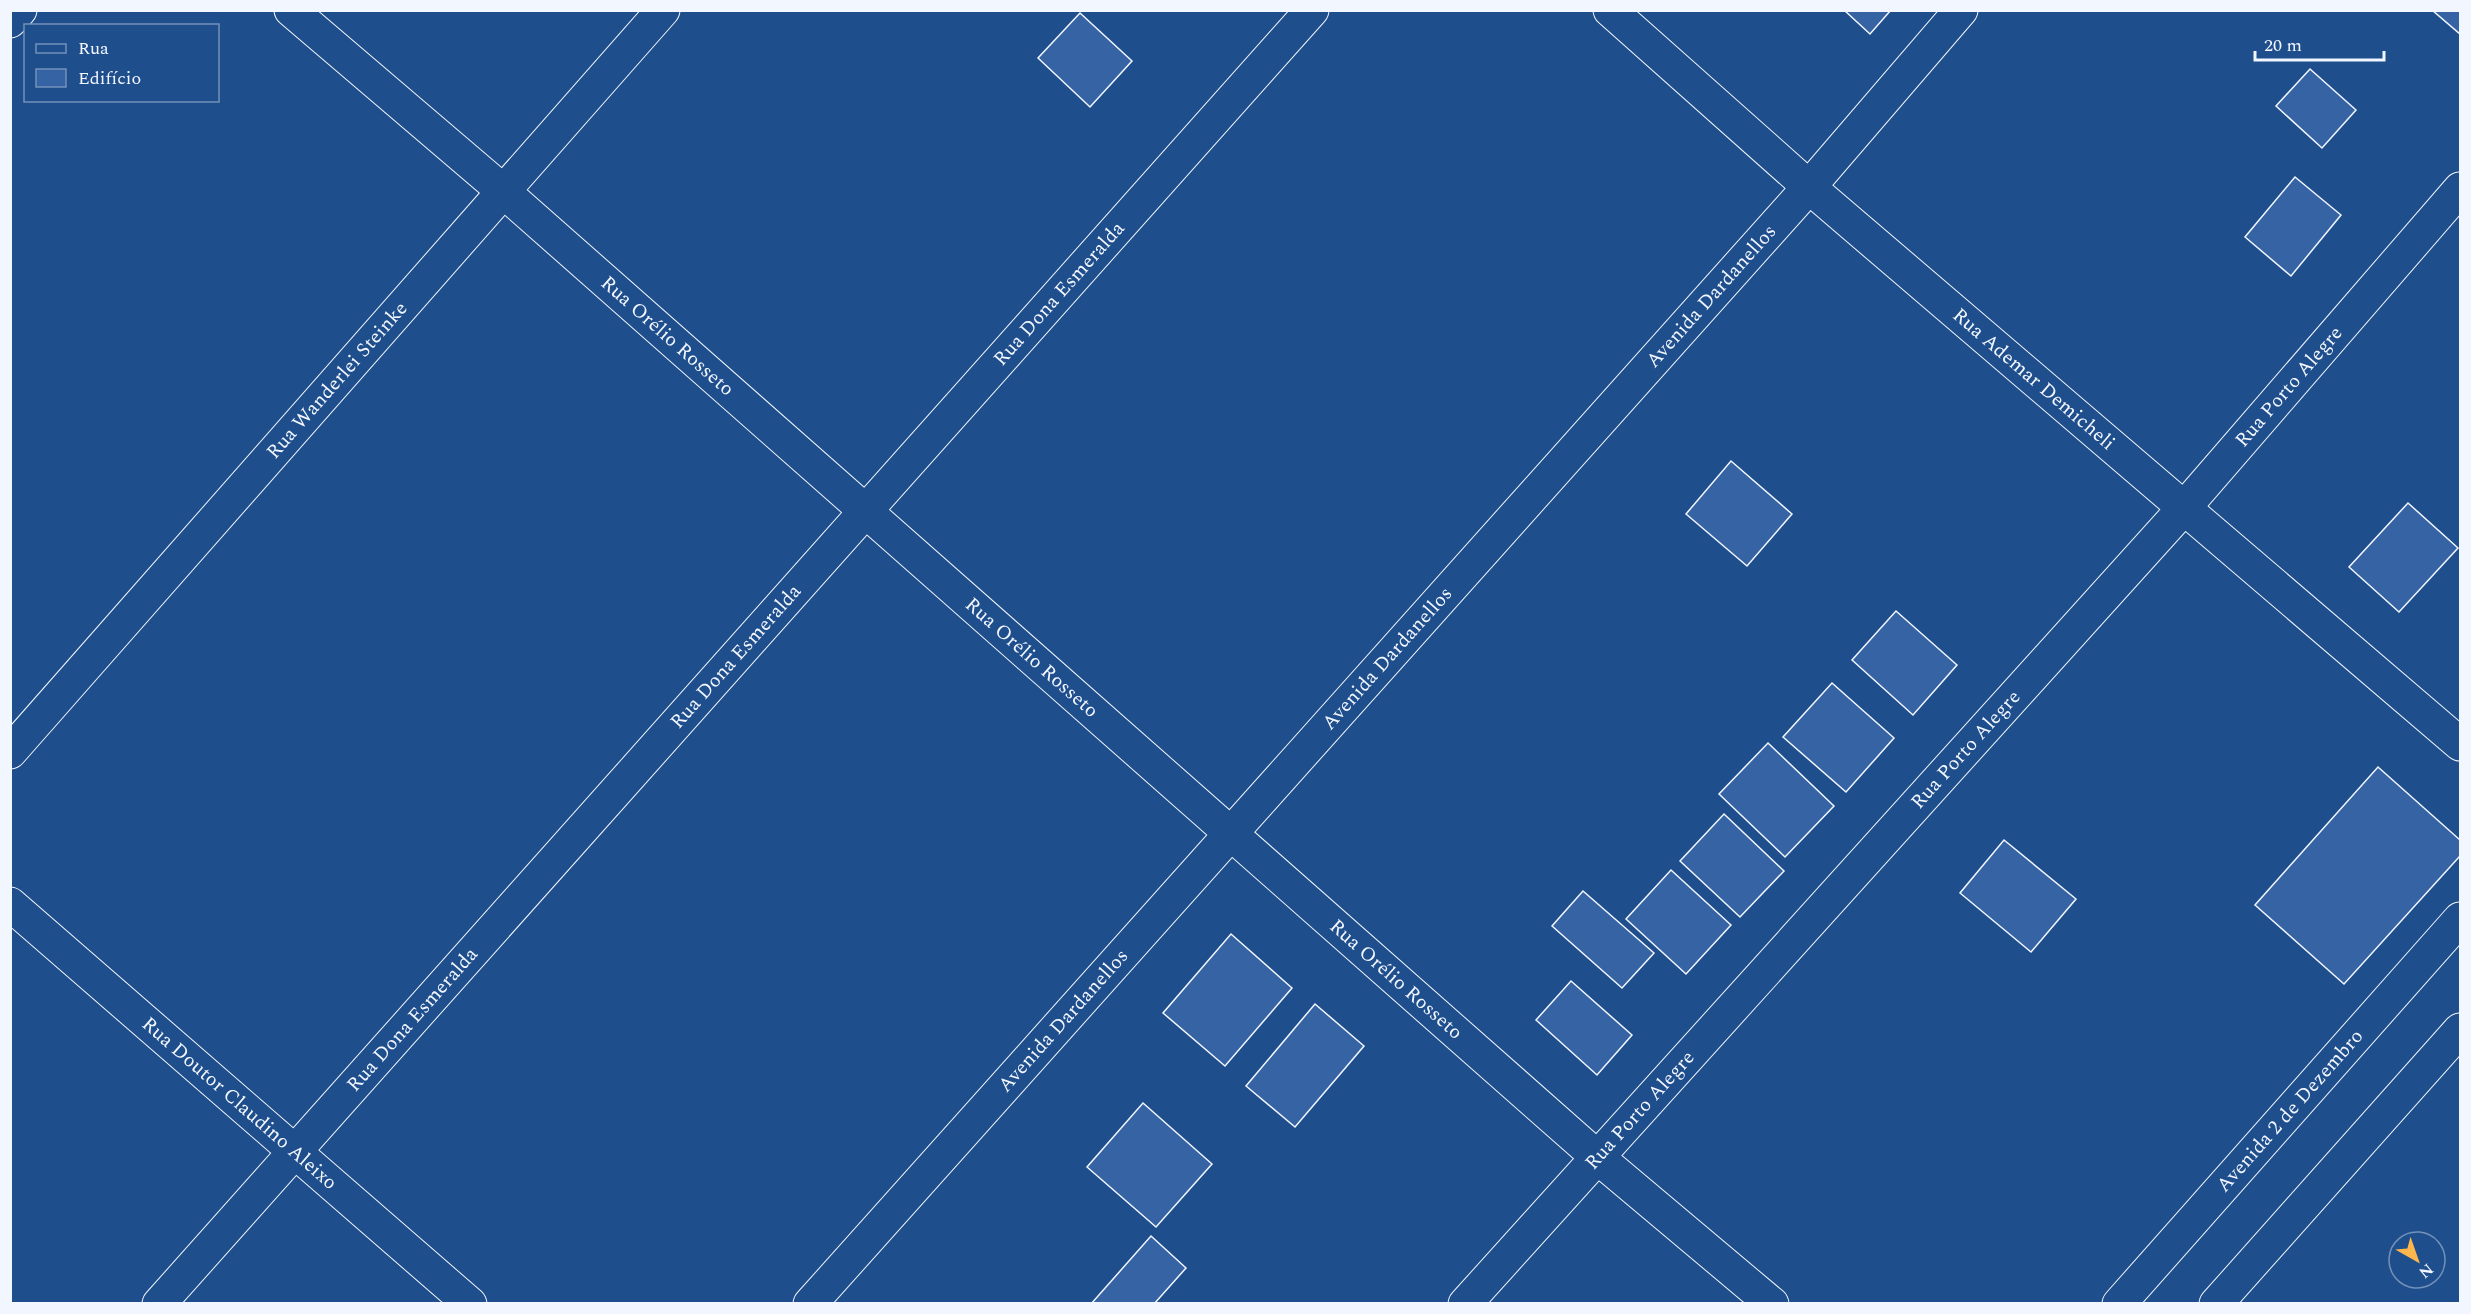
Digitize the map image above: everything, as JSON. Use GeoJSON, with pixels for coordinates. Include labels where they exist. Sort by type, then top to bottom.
{"type":"FeatureCollection","features":[{"type":"Feature","properties":{"kind":"street"},"geometry":{"type":"LineString","coordinates":[[10,21],[20,10]]}},
{"type":"Feature","properties":{"kind":"street","name":"Rua Orélio Rosseto"},"geometry":{"type":"LineString","coordinates":[[291,10],[503,191],[1596,1156],[1772,1304]]}},
{"type":"Feature","properties":{"kind":"street","name":"Rua Wanderlei Steinke"},"geometry":{"type":"LineString","coordinates":[[10,752],[663,10]]}},
{"type":"Feature","properties":{"kind":"street","name":"Rua Dona Esmeralda"},"geometry":{"type":"LineString","coordinates":[[159,1304],[1312,10]]}},
{"type":"Feature","properties":{"kind":"street","name":"Rua Ademar Demicheli"},"geometry":{"type":"LineString","coordinates":[[1610,10],[1809,187],[2460,744]]}},
{"type":"Feature","properties":{"kind":"street","name":"Avenida Dardanellos"},"geometry":{"type":"LineString","coordinates":[[810,1304],[1809,187],[1961,10]]}},
{"type":"Feature","properties":{"kind":"street","name":"Rua Porto Alegre"},"geometry":{"type":"LineString","coordinates":[[1465,1304],[1596,1156],[2184,508],[2460,189]]}},
{"type":"Feature","properties":{"kind":"street","name":"Rua Doutor Claudino Aleixo"},"geometry":{"type":"LineString","coordinates":[[10,904],[470,1304]]}},
{"type":"Feature","properties":{"kind":"street","name":"Avenida 2 de Dezembro"},"geometry":{"type":"LineString","coordinates":[[2119,1304],[2460,919]]}},
{"type":"Feature","properties":{"kind":"street"},"geometry":{"type":"LineString","coordinates":[[2216,1304],[2460,1030]]}},
{"type":"Feature","properties":{"kind":"building"},"geometry":{"type":"Polygon","coordinates":[[[1844,10],[1891,10],[1870,34],[1844,10]]]}},
{"type":"Feature","properties":{"kind":"building"},"geometry":{"type":"Polygon","coordinates":[[[2432,10],[2460,10],[2460,34],[2432,10]]]}},
{"type":"Feature","properties":{"kind":"building"},"geometry":{"type":"Polygon","coordinates":[[[1080,13],[1132,61],[1090,107],[1038,58],[1080,13]]]}},
{"type":"Feature","properties":{"kind":"building"},"geometry":{"type":"Polygon","coordinates":[[[2310,69],[2356,110],[2322,148],[2276,106],[2310,69]]]}},
{"type":"Feature","properties":{"kind":"building"},"geometry":{"type":"Polygon","coordinates":[[[2295,177],[2341,215],[2291,276],[2245,237],[2295,177]]]}},
{"type":"Feature","properties":{"kind":"building"},"geometry":{"type":"Polygon","coordinates":[[[1731,461],[1792,514],[1747,566],[1686,514],[1731,461]]]}},
{"type":"Feature","properties":{"kind":"building"},"geometry":{"type":"Polygon","coordinates":[[[2408,503],[2458,548],[2399,612],[2349,567],[2408,503]]]}},
{"type":"Feature","properties":{"kind":"building"},"geometry":{"type":"Polygon","coordinates":[[[1896,611],[1957,665],[1913,715],[1852,660],[1896,611]]]}},
{"type":"Feature","properties":{"kind":"building"},"geometry":{"type":"Polygon","coordinates":[[[1832,683],[1894,738],[1846,792],[1783,737],[1832,683]]]}},
{"type":"Feature","properties":{"kind":"building"},"geometry":{"type":"Polygon","coordinates":[[[1768,743],[1834,806],[1785,857],[1719,794],[1768,743]]]}},
{"type":"Feature","properties":{"kind":"building"},"geometry":{"type":"Polygon","coordinates":[[[2378,767],[2460,840],[2460,856],[2344,984],[2255,905],[2378,767]]]}},
{"type":"Feature","properties":{"kind":"building"},"geometry":{"type":"Polygon","coordinates":[[[1724,814],[1784,871],[1740,917],[1680,861],[1724,814]]]}},
{"type":"Feature","properties":{"kind":"building"},"geometry":{"type":"Polygon","coordinates":[[[2004,840],[2076,899],[2031,952],[1960,893],[2004,840]]]}},
{"type":"Feature","properties":{"kind":"building"},"geometry":{"type":"Polygon","coordinates":[[[1671,870],[1731,925],[1686,974],[1626,919],[1671,870]]]}},
{"type":"Feature","properties":{"kind":"building"},"geometry":{"type":"Polygon","coordinates":[[[1583,891],[1654,953],[1622,988],[1552,926],[1583,891]]]}},
{"type":"Feature","properties":{"kind":"building"},"geometry":{"type":"Polygon","coordinates":[[[1231,934],[1292,988],[1225,1066],[1163,1013],[1231,934]]]}},
{"type":"Feature","properties":{"kind":"building"},"geometry":{"type":"Polygon","coordinates":[[[1571,981],[1632,1035],[1597,1075],[1536,1020],[1571,981]]]}},
{"type":"Feature","properties":{"kind":"building"},"geometry":{"type":"Polygon","coordinates":[[[1315,1004],[1364,1046],[1295,1127],[1246,1086],[1315,1004]]]}},
{"type":"Feature","properties":{"kind":"building"},"geometry":{"type":"Polygon","coordinates":[[[1143,1103],[1212,1164],[1156,1227],[1087,1167],[1143,1103]]]}},
{"type":"Feature","properties":{"kind":"building"},"geometry":{"type":"Polygon","coordinates":[[[1151,1236],[1186,1268],[1154,1304],[1091,1304],[1151,1236]]]}}]}
